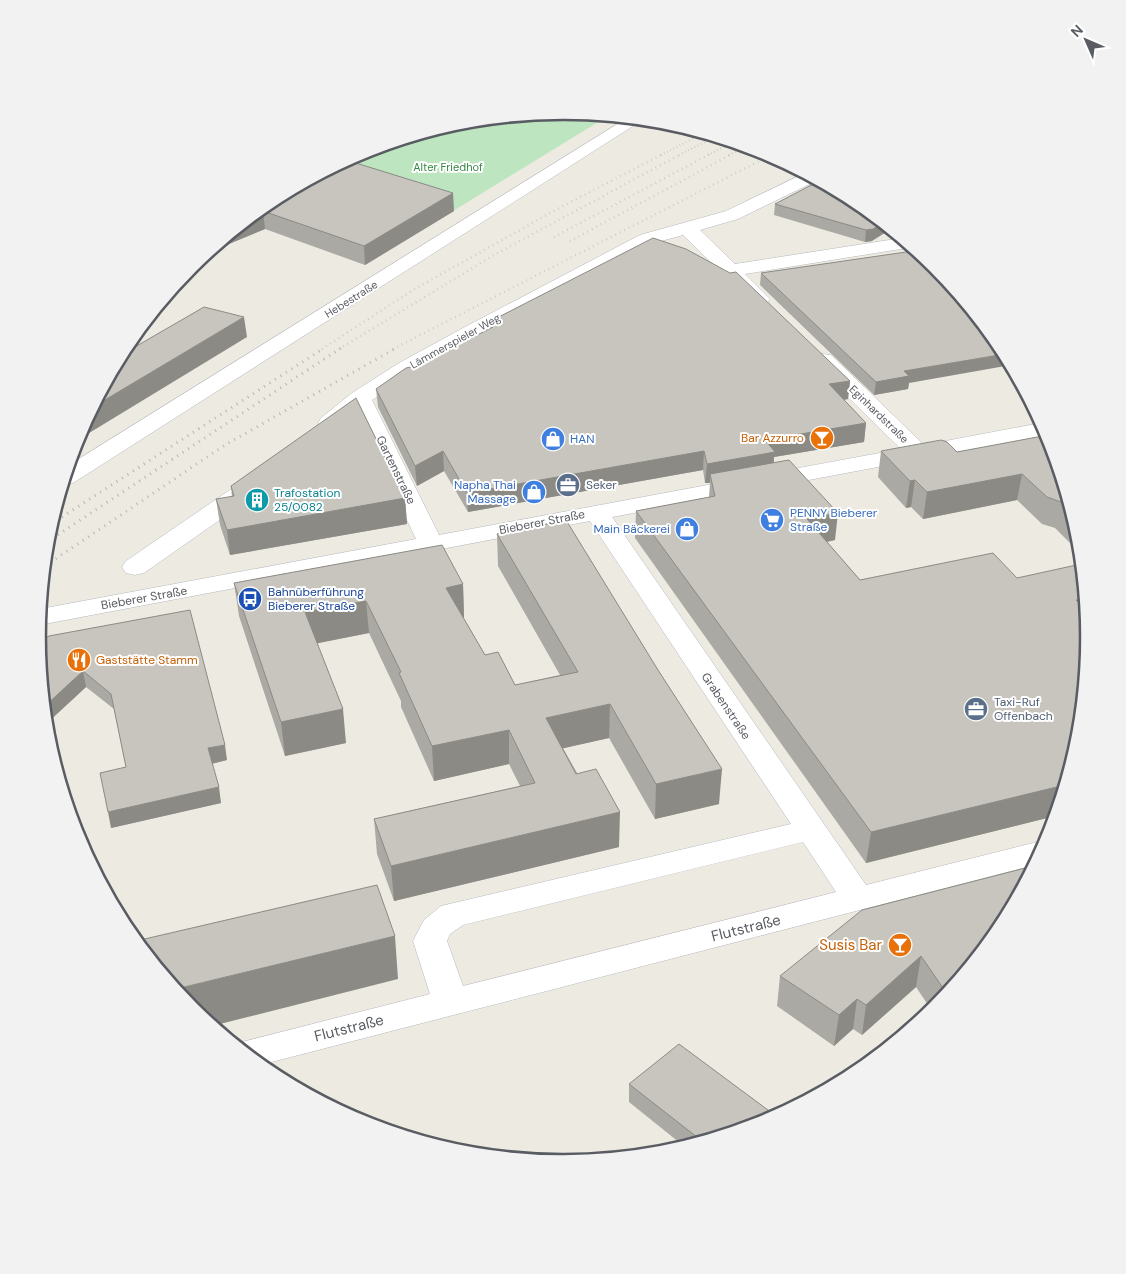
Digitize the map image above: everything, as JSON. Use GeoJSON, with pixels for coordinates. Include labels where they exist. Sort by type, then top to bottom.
{"type":"FeatureCollection","features":[{"type":"Feature","properties":{"kind":"street","name":"Hebestraße"},"geometry":{"type":"LineString","coordinates":[[73,473],[627,125]]}},
{"type":"Feature","properties":{"kind":"street","name":"Lämmerspieler Weg"},"geometry":{"type":"LineString","coordinates":[[314,436],[360,398],[406,368],[647,239],[742,211],[804,180]]}},
{"type":"Feature","properties":{"kind":"street"},"geometry":{"type":"LineString","coordinates":[[687,228],[773,311]]}},
{"type":"Feature","properties":{"kind":"street"},"geometry":{"type":"LineString","coordinates":[[731,270],[899,244]]}},
{"type":"Feature","properties":{"kind":"street","name":"Eginhardstraße"},"geometry":{"type":"LineString","coordinates":[[808,345],[919,453]]}},
{"type":"Feature","properties":{"kind":"street","name":"Gartenstraße"},"geometry":{"type":"LineString","coordinates":[[360,398],[431,543]]}},
{"type":"Feature","properties":{"kind":"street","name":"Bieberer Straße"},"geometry":{"type":"LineString","coordinates":[[47,616],[1036,431]]}},
{"type":"Feature","properties":{"kind":"street"},"geometry":{"type":"LineString","coordinates":[[135,567],[265,477]]}},
{"type":"Feature","properties":{"kind":"street","name":"Grabenstraße"},"geometry":{"type":"LineString","coordinates":[[596,512],[858,900]]}},
{"type":"Feature","properties":{"kind":"street"},"geometry":{"type":"LineString","coordinates":[[46,626],[126,601]]}},
{"type":"Feature","properties":{"kind":"street"},"geometry":{"type":"LineString","coordinates":[[452,1002],[430,941],[437,926],[453,915],[810,830]]}},
{"type":"Feature","properties":{"kind":"street","name":"Flutstraße"},"geometry":{"type":"LineString","coordinates":[[255,1052],[1031,855]]}},
{"type":"Feature","properties":{"kind":"green space","name":"Alter Friedhof"},"geometry":{"type":"Polygon","coordinates":[[[529,121],[599,121],[453,211],[338,172],[397,148],[462,130],[529,121]]]}},
{"type":"Feature","properties":{"kind":"building"},"geometry":{"type":"Polygon","coordinates":[[[357,163],[453,193],[364,246],[268,213],[305,189],[357,163]]]}},
{"type":"Feature","properties":{"kind":"building"},"geometry":{"type":"Polygon","coordinates":[[[812,185],[850,207],[877,226],[866,230],[775,204],[812,185]]]}},
{"type":"Feature","properties":{"kind":"building"},"geometry":{"type":"Polygon","coordinates":[[[653,238],[686,249],[730,273],[736,272],[850,381],[829,384],[866,423],[765,440],[775,452],[707,464],[704,451],[467,493],[443,451],[415,466],[376,389],[406,368],[416,366],[493,327],[485,324],[653,238]]]}},
{"type":"Feature","properties":{"kind":"building"},"geometry":{"type":"Polygon","coordinates":[[[909,253],[952,296],[996,355],[904,371],[909,376],[876,382],[761,273],[909,253]]]}},
{"type":"Feature","properties":{"kind":"building"},"geometry":{"type":"Polygon","coordinates":[[[204,307],[244,317],[104,401],[135,347],[204,307]]]}},
{"type":"Feature","properties":{"kind":"building"},"geometry":{"type":"Polygon","coordinates":[[[356,398],[405,498],[227,530],[216,499],[234,496],[231,486],[356,398]]]}},
{"type":"Feature","properties":{"kind":"building"},"geometry":{"type":"Polygon","coordinates":[[[1039,437],[1062,503],[1047,497],[1022,474],[927,492],[915,480],[910,481],[881,451],[941,440],[947,442],[957,452],[1039,437]]]}},
{"type":"Feature","properties":{"kind":"building"},"geometry":{"type":"Polygon","coordinates":[[[789,460],[838,513],[807,519],[860,580],[993,553],[1017,578],[1074,565],[1079,600],[1076,600],[1079,603],[1079,671],[1070,738],[1057,787],[871,832],[636,511],[715,496],[710,474],[789,460]]]}},
{"type":"Feature","properties":{"kind":"building"},"geometry":{"type":"Polygon","coordinates":[[[566,520],[658,670],[722,769],[656,784],[610,704],[546,718],[576,774],[596,769],[620,812],[391,866],[374,819],[535,783],[509,730],[432,746],[399,673],[401,672],[366,601],[305,612],[343,709],[281,722],[234,583],[442,545],[463,584],[446,588],[485,655],[498,652],[515,685],[578,672],[497,534],[566,520]]]}},
{"type":"Feature","properties":{"kind":"building"},"geometry":{"type":"Polygon","coordinates":[[[190,610],[225,745],[208,748],[219,787],[108,812],[100,773],[126,767],[111,694],[83,671],[51,701],[46,638],[190,610]]]}},
{"type":"Feature","properties":{"kind":"building"},"geometry":{"type":"Polygon","coordinates":[[[1025,868],[993,924],[973,952],[943,987],[921,956],[866,1005],[857,999],[839,1015],[780,976],[862,910],[1025,868]]]}},
{"type":"Feature","properties":{"kind":"building"},"geometry":{"type":"Polygon","coordinates":[[[377,885],[395,936],[183,987],[144,939],[377,885]]]}},
{"type":"Feature","properties":{"kind":"building"},"geometry":{"type":"Polygon","coordinates":[[[679,1044],[769,1111],[696,1136],[629,1084],[679,1044]]]}},
{"type":"Feature","properties":{"kind":"railway"},"geometry":{"type":"LineString","coordinates":[[661,155],[695,138]]}},
{"type":"Feature","properties":{"kind":"railway"},"geometry":{"type":"LineString","coordinates":[[681,154],[707,141]]}},
{"type":"Feature","properties":{"kind":"railway"},"geometry":{"type":"LineString","coordinates":[[708,155],[724,147]]}},
{"type":"Feature","properties":{"kind":"railway"},"geometry":{"type":"LineString","coordinates":[[729,155],[737,151]]}},
{"type":"Feature","properties":{"kind":"railway"},"geometry":{"type":"LineString","coordinates":[[322,349],[413,290],[561,207],[663,154]]}},
{"type":"Feature","properties":{"kind":"railway"},"geometry":{"type":"LineString","coordinates":[[339,349],[494,255],[681,154]]}},
{"type":"Feature","properties":{"kind":"railway"},"geometry":{"type":"LineString","coordinates":[[554,237],[710,154]]}},
{"type":"Feature","properties":{"kind":"railway"},"geometry":{"type":"LineString","coordinates":[[570,241],[732,154]]}},
{"type":"Feature","properties":{"kind":"railway"},"geometry":{"type":"LineString","coordinates":[[393,349],[761,160]]}},
{"type":"Feature","properties":{"kind":"railway"},"geometry":{"type":"LineString","coordinates":[[60,518],[324,348]]}},
{"type":"Feature","properties":{"kind":"railway"},"geometry":{"type":"LineString","coordinates":[[56,536],[341,348]]}},
{"type":"Feature","properties":{"kind":"railway"},"geometry":{"type":"LineString","coordinates":[[52,561],[225,445],[396,348]]}},
{"type":"Feature","properties":{"kind":"place","name":"Bar Azzurro"},"geometry":{"type":"Point","coordinates":[822,438]}},
{"type":"Feature","properties":{"kind":"place","name":"HAN"},"geometry":{"type":"Point","coordinates":[553,439]}},
{"type":"Feature","properties":{"kind":"place","name":"Seker"},"geometry":{"type":"Point","coordinates":[568,485]}},
{"type":"Feature","properties":{"kind":"place","name":"Napha Thai Massage"},"geometry":{"type":"Point","coordinates":[534,492]}},
{"type":"Feature","properties":{"kind":"place","name":"Trafostation 25/0082"},"geometry":{"type":"Point","coordinates":[257,500]}},
{"type":"Feature","properties":{"kind":"place","name":"PENNY Bieberer Straße"},"geometry":{"type":"Point","coordinates":[772,520]}},
{"type":"Feature","properties":{"kind":"place","name":"Main Bäckerei"},"geometry":{"type":"Point","coordinates":[687,529]}},
{"type":"Feature","properties":{"kind":"place","name":"Bahnüberführung Bieberer Straße"},"geometry":{"type":"Point","coordinates":[250,599]}},
{"type":"Feature","properties":{"kind":"place","name":"Gaststätte Stamm"},"geometry":{"type":"Point","coordinates":[79,660]}},
{"type":"Feature","properties":{"kind":"place","name":"Taxi-Ruf Offenbach"},"geometry":{"type":"Point","coordinates":[976,709]}},
{"type":"Feature","properties":{"kind":"place","name":"Susis Bar"},"geometry":{"type":"Point","coordinates":[900,945]}}]}
